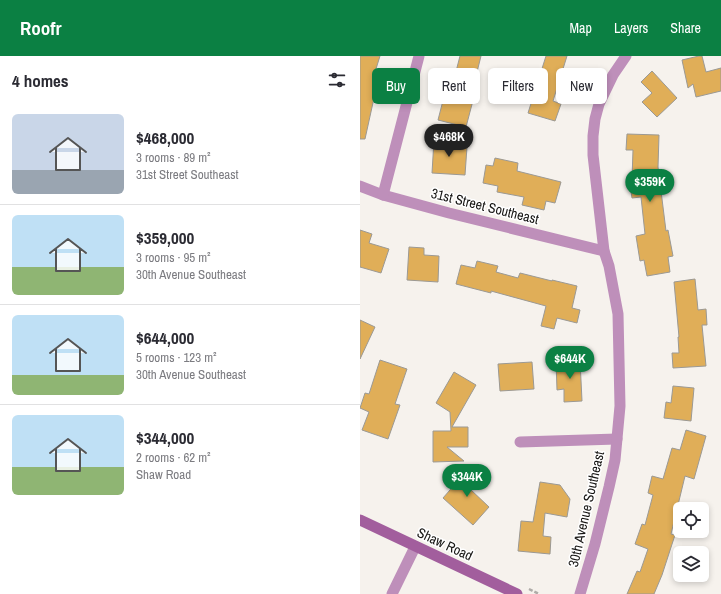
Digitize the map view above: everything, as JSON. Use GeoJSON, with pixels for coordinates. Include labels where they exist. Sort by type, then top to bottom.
{"type":"FeatureCollection","features":[{"type":"Feature","properties":{"kind":"main road","name":"Shaw Road"},"geometry":{"type":"LineString","coordinates":[[360,520],[517,594]]}},
{"type":"Feature","properties":{"kind":"street"},"geometry":{"type":"LineString","coordinates":[[383,195],[419,56]]}},
{"type":"Feature","properties":{"kind":"street","name":"30th Avenue Southeast"},"geometry":{"type":"LineString","coordinates":[[580,594],[595,544],[609,487],[617,439],[620,385],[618,314],[609,266],[604,251],[593,156],[593,136],[599,104],[613,75],[626,56]]}},
{"type":"Feature","properties":{"kind":"street","name":"31st Street Southeast"},"geometry":{"type":"LineString","coordinates":[[360,186],[383,195],[473,219],[604,251]]}},
{"type":"Feature","properties":{"kind":"street"},"geometry":{"type":"LineString","coordinates":[[520,442],[617,439]]}},
{"type":"Feature","properties":{"kind":"street"},"geometry":{"type":"LineString","coordinates":[[392,594],[415,547]]}},
{"type":"Feature","properties":{"kind":"building"},"geometry":{"type":"Polygon","coordinates":[[[360,56],[380,56],[376,68],[372,68],[373,104],[365,139],[360,139],[360,56]]]}},
{"type":"Feature","properties":{"kind":"building"},"geometry":{"type":"Polygon","coordinates":[[[460,56],[481,56],[478,68],[457,68],[460,56]]]}},
{"type":"Feature","properties":{"kind":"building"},"geometry":{"type":"Polygon","coordinates":[[[546,56],[567,56],[563,68],[556,68],[556,91],[553,101],[556,102],[556,104],[561,104],[555,121],[528,113],[531,104],[548,104],[548,68],[542,68],[546,56]]]}},
{"type":"Feature","properties":{"kind":"building"},"geometry":{"type":"Polygon","coordinates":[[[702,56],[706,72],[721,68],[721,91],[696,97],[693,84],[688,88],[682,60],[702,56]]]}},
{"type":"Feature","properties":{"kind":"building"},"geometry":{"type":"Polygon","coordinates":[[[652,71],[677,98],[657,117],[642,102],[652,93],[641,82],[652,71]]]}},
{"type":"Feature","properties":{"kind":"building"},"geometry":{"type":"Polygon","coordinates":[[[442,104],[472,104],[466,127],[438,120],[442,104]]]}},
{"type":"Feature","properties":{"kind":"building"},"geometry":{"type":"Polygon","coordinates":[[[627,134],[659,135],[658,167],[666,231],[668,230],[673,256],[668,257],[670,272],[647,276],[644,260],[640,261],[636,236],[645,234],[641,197],[632,198],[629,179],[632,179],[633,150],[626,150],[627,134]]]}},
{"type":"Feature","properties":{"kind":"building"},"geometry":{"type":"Polygon","coordinates":[[[434,140],[462,142],[461,147],[467,147],[465,175],[432,173],[434,140]]]}},
{"type":"Feature","properties":{"kind":"building"},"geometry":{"type":"Polygon","coordinates":[[[495,158],[518,163],[517,171],[561,182],[555,203],[546,201],[544,210],[522,205],[524,197],[497,192],[498,186],[483,183],[486,165],[493,166],[495,158]]]}},
{"type":"Feature","properties":{"kind":"building"},"geometry":{"type":"Polygon","coordinates":[[[360,230],[372,234],[369,243],[389,249],[381,273],[360,267],[360,230]]]}},
{"type":"Feature","properties":{"kind":"building"},"geometry":{"type":"Polygon","coordinates":[[[409,247],[424,248],[424,255],[439,256],[438,282],[407,280],[409,247]]]}},
{"type":"Feature","properties":{"kind":"building"},"geometry":{"type":"Polygon","coordinates":[[[477,261],[498,266],[496,272],[518,278],[520,273],[577,286],[572,308],[580,310],[577,323],[557,318],[554,329],[541,326],[546,306],[491,291],[491,293],[456,284],[461,265],[475,268],[477,261]]]}},
{"type":"Feature","properties":{"kind":"building"},"geometry":{"type":"Polygon","coordinates":[[[695,279],[698,310],[706,309],[707,325],[702,325],[706,366],[673,368],[672,353],[679,353],[674,282],[695,279]]]}},
{"type":"Feature","properties":{"kind":"building"},"geometry":{"type":"Polygon","coordinates":[[[360,320],[375,327],[360,359],[360,320]]]}},
{"type":"Feature","properties":{"kind":"building"},"geometry":{"type":"Polygon","coordinates":[[[380,360],[407,369],[395,404],[400,405],[388,439],[362,430],[369,412],[360,408],[365,393],[369,394],[380,360]]]}},
{"type":"Feature","properties":{"kind":"building"},"geometry":{"type":"Polygon","coordinates":[[[580,360],[582,401],[564,402],[564,389],[557,390],[556,361],[580,360]]]}},
{"type":"Feature","properties":{"kind":"building"},"geometry":{"type":"Polygon","coordinates":[[[532,362],[534,389],[500,391],[498,364],[532,362]]]}},
{"type":"Feature","properties":{"kind":"building"},"geometry":{"type":"Polygon","coordinates":[[[454,372],[476,385],[452,427],[468,427],[468,447],[447,447],[464,461],[433,462],[433,431],[451,431],[450,412],[436,403],[454,372]]]}},
{"type":"Feature","properties":{"kind":"building"},"geometry":{"type":"Polygon","coordinates":[[[673,386],[694,388],[691,421],[664,418],[666,402],[671,403],[673,386]]]}},
{"type":"Feature","properties":{"kind":"building"},"geometry":{"type":"Polygon","coordinates":[[[686,430],[706,436],[694,479],[685,476],[679,502],[673,502],[673,526],[671,534],[673,534],[674,538],[654,594],[627,594],[637,571],[640,572],[648,549],[635,544],[642,524],[645,525],[653,495],[648,493],[652,476],[663,479],[672,448],[680,450],[686,430]]]}},
{"type":"Feature","properties":{"kind":"building"},"geometry":{"type":"Polygon","coordinates":[[[470,467],[481,477],[470,489],[489,507],[473,525],[443,498],[470,467]]]}},
{"type":"Feature","properties":{"kind":"building"},"geometry":{"type":"Polygon","coordinates":[[[540,482],[560,485],[570,499],[567,517],[545,513],[543,536],[551,537],[550,554],[518,551],[521,521],[533,522],[540,482]]]}}]}
